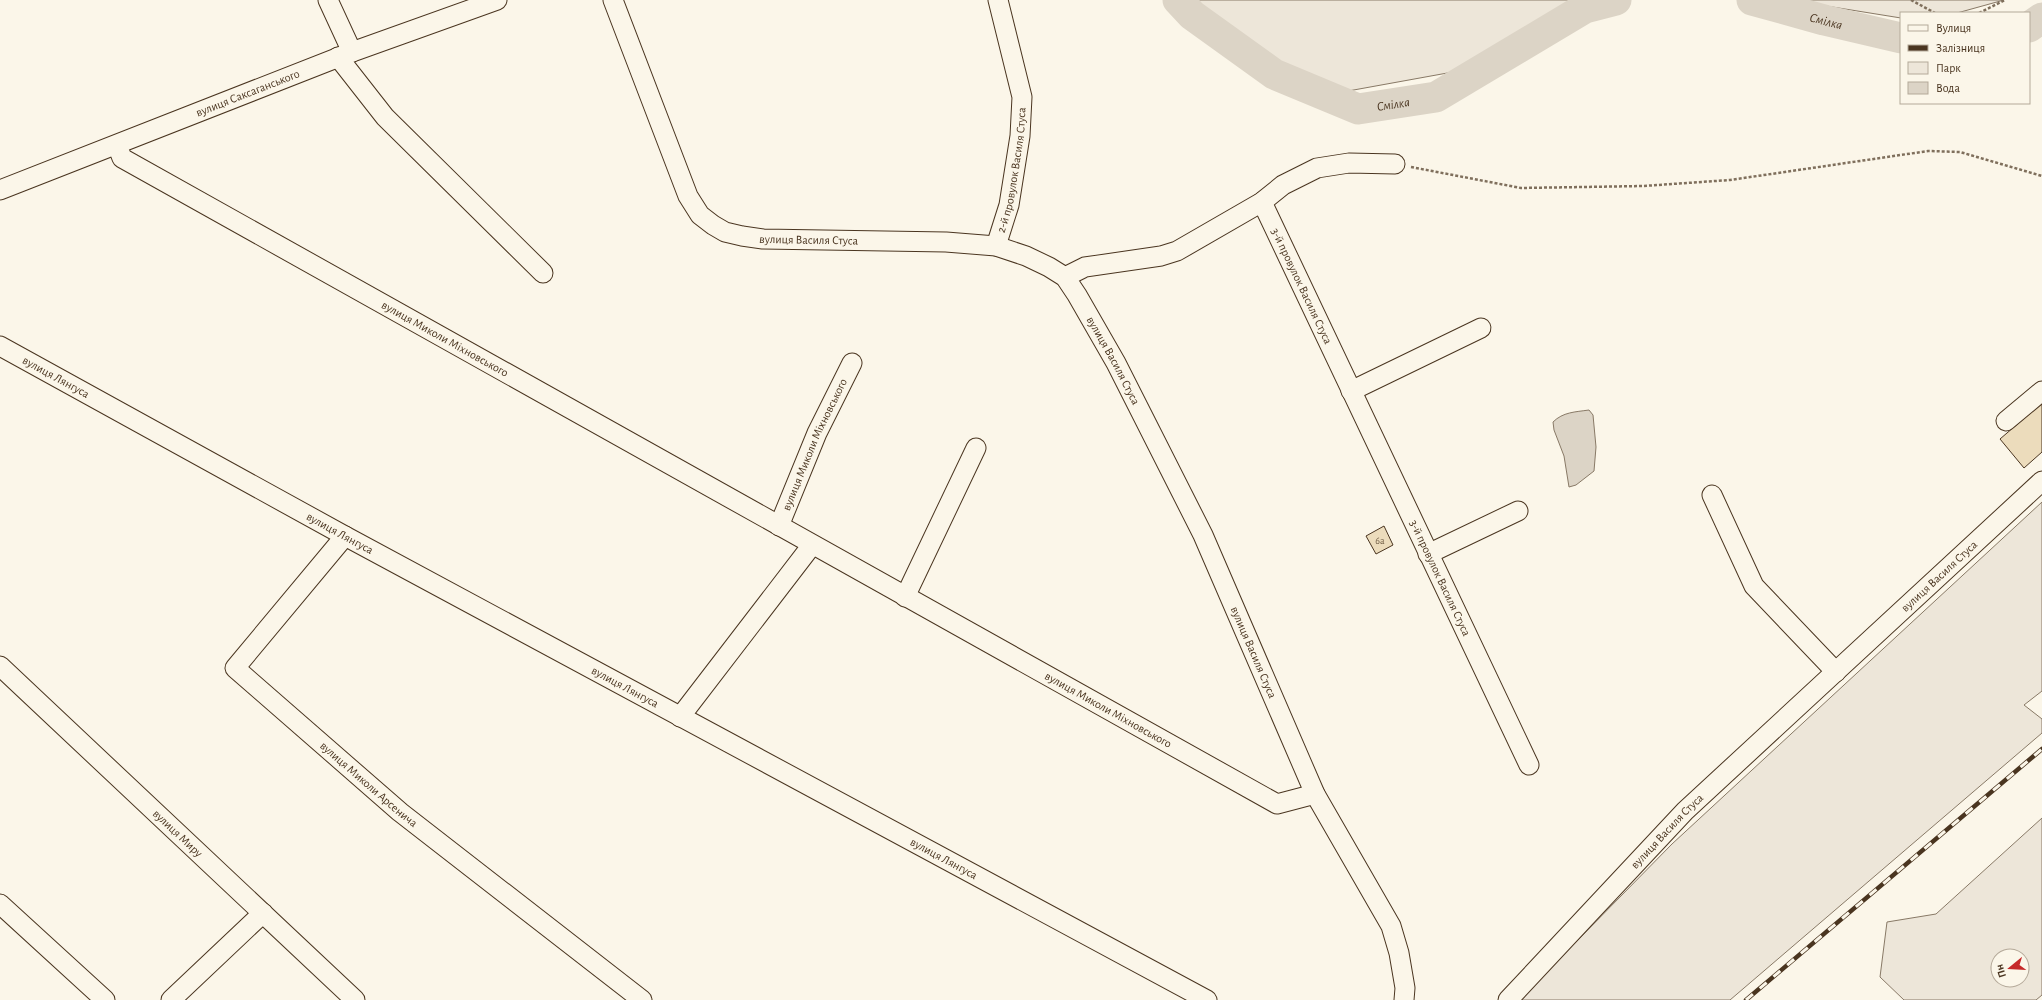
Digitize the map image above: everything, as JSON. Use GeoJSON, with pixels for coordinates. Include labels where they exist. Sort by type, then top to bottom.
{"type":"FeatureCollection","features":[{"type":"Feature","properties":{"kind":"street"},"geometry":{"type":"LineString","coordinates":[[328,0],[345,55],[385,117],[543,273]]}},
{"type":"Feature","properties":{"kind":"street","name":"вулиця Саксаганського"},"geometry":{"type":"LineString","coordinates":[[0,190],[345,55],[497,0]]}},
{"type":"Feature","properties":{"kind":"street","name":"вулиця Василя Стуса"},"geometry":{"type":"LineString","coordinates":[[613,0],[688,196],[700,215],[713,225],[725,232],[763,239],[946,242],[996,246],[1043,264],[1065,277],[1116,363],[1204,535],[1316,794],[1391,926],[1399,953],[1405,988],[1404,1000]]}},
{"type":"Feature","properties":{"kind":"street","name":"2-й провулок Василя Стуса"},"geometry":{"type":"LineString","coordinates":[[996,246],[1009,205],[1020,136],[1022,98],[998,0]]}},
{"type":"Feature","properties":{"kind":"street","name":"вулиця Миколи Міхновського"},"geometry":{"type":"LineString","coordinates":[[117,145],[122,158],[1277,804],[1316,794]]}},
{"type":"Feature","properties":{"kind":"street"},"geometry":{"type":"LineString","coordinates":[[1065,277],[1085,267],[1161,256],[1177,251],[1262,202],[1283,185],[1317,168],[1349,163],[1395,164]]}},
{"type":"Feature","properties":{"kind":"street","name":"3-й провулок Василя Стуса"},"geometry":{"type":"LineString","coordinates":[[1262,202],[1529,765]]}},
{"type":"Feature","properties":{"kind":"street"},"geometry":{"type":"LineString","coordinates":[[1351,392],[1481,328]]}},
{"type":"Feature","properties":{"kind":"street","name":"вулиця Лянгуса"},"geometry":{"type":"LineString","coordinates":[[0,346],[345,536],[1207,1000]]}},
{"type":"Feature","properties":{"kind":"street","name":"вулиця Миколи Міхновського"},"geometry":{"type":"LineString","coordinates":[[779,526],[817,433],[852,363]]}},
{"type":"Feature","properties":{"kind":"street"},"geometry":{"type":"LineString","coordinates":[[2006,421],[2042,391]]}},
{"type":"Feature","properties":{"kind":"street"},"geometry":{"type":"LineString","coordinates":[[905,597],[976,448]]}},
{"type":"Feature","properties":{"kind":"street","name":"вулиця Василя Стуса"},"geometry":{"type":"LineString","coordinates":[[1508,1000],[1685,811],[2042,481]]}},
{"type":"Feature","properties":{"kind":"street"},"geometry":{"type":"LineString","coordinates":[[1712,495],[1754,586],[1836,672]]}},
{"type":"Feature","properties":{"kind":"street"},"geometry":{"type":"LineString","coordinates":[[1428,554],[1518,511]]}},
{"type":"Feature","properties":{"kind":"street","name":"вулиця Миколи Арсенича"},"geometry":{"type":"LineString","coordinates":[[345,536],[235,668],[400,812],[642,1000]]}},
{"type":"Feature","properties":{"kind":"street"},"geometry":{"type":"LineString","coordinates":[[680,717],[812,545]]}},
{"type":"Feature","properties":{"kind":"street","name":"вулиця Миру"},"geometry":{"type":"LineString","coordinates":[[0,666],[355,1000]]}},
{"type":"Feature","properties":{"kind":"street"},"geometry":{"type":"LineString","coordinates":[[0,904],[105,1000]]}},
{"type":"Feature","properties":{"kind":"street"},"geometry":{"type":"LineString","coordinates":[[171,1000],[263,913]]}},
{"type":"Feature","properties":{"kind":"path"},"geometry":{"type":"LineString","coordinates":[[1911,0],[1933,12]]}},
{"type":"Feature","properties":{"kind":"path"},"geometry":{"type":"LineString","coordinates":[[1981,12],[2005,0]]}},
{"type":"Feature","properties":{"kind":"path"},"geometry":{"type":"LineString","coordinates":[[1395,164],[1521,188],[1643,186],[1730,180],[1928,151],[1960,152],[2042,176]]}},
{"type":"Feature","properties":{"kind":"green space"},"geometry":{"type":"Polygon","coordinates":[[[1184,0],[1593,0],[1486,66],[1326,95],[1199,25],[1184,0]]]}},
{"type":"Feature","properties":{"kind":"green space"},"geometry":{"type":"Polygon","coordinates":[[[1789,0],[2004,0],[1961,12],[1900,12],[1900,18],[1789,0]]]}},
{"type":"Feature","properties":{"kind":"green space"},"geometry":{"type":"Polygon","coordinates":[[[2042,502],[2042,691],[2024,705],[2042,719],[2042,733],[1730,1000],[1519,1000],[1672,844],[2042,502]]]}},
{"type":"Feature","properties":{"kind":"green space"},"geometry":{"type":"Polygon","coordinates":[[[2042,818],[2042,995],[2036,1000],[1904,1000],[1880,977],[1887,922],[1936,914],[2042,818]]]}},
{"type":"Feature","properties":{"kind":"water"},"geometry":{"type":"Polygon","coordinates":[[[1589,410],[1593,415],[1596,447],[1594,471],[1576,485],[1569,487],[1564,456],[1554,430],[1553,422],[1565,414],[1589,410]]]}},
{"type":"Feature","properties":{"kind":"building"},"geometry":{"type":"Polygon","coordinates":[[[2042,403],[2042,452],[2024,468],[2000,439],[2042,403]]]}},
{"type":"Feature","properties":{"kind":"building"},"geometry":{"type":"Polygon","coordinates":[[[1384,526],[1393,545],[1376,554],[1366,536],[1384,526]]]}},
{"type":"Feature","properties":{"kind":"waterway","name":"Смілка"},"geometry":{"type":"LineString","coordinates":[[1178,0],[1192,15],[1274,74],[1358,109],[1436,97],[1585,8],[1616,0]]}},
{"type":"Feature","properties":{"kind":"waterway","name":"Смілка"},"geometry":{"type":"LineString","coordinates":[[1752,0],[1824,20],[1900,38]]}},
{"type":"Feature","properties":{"kind":"waterway","name":"Смілка"},"geometry":{"type":"LineString","coordinates":[[2030,26],[2042,18]]}},
{"type":"Feature","properties":{"kind":"railway"},"geometry":{"type":"LineString","coordinates":[[1746,1000],[2042,749]]}}]}
